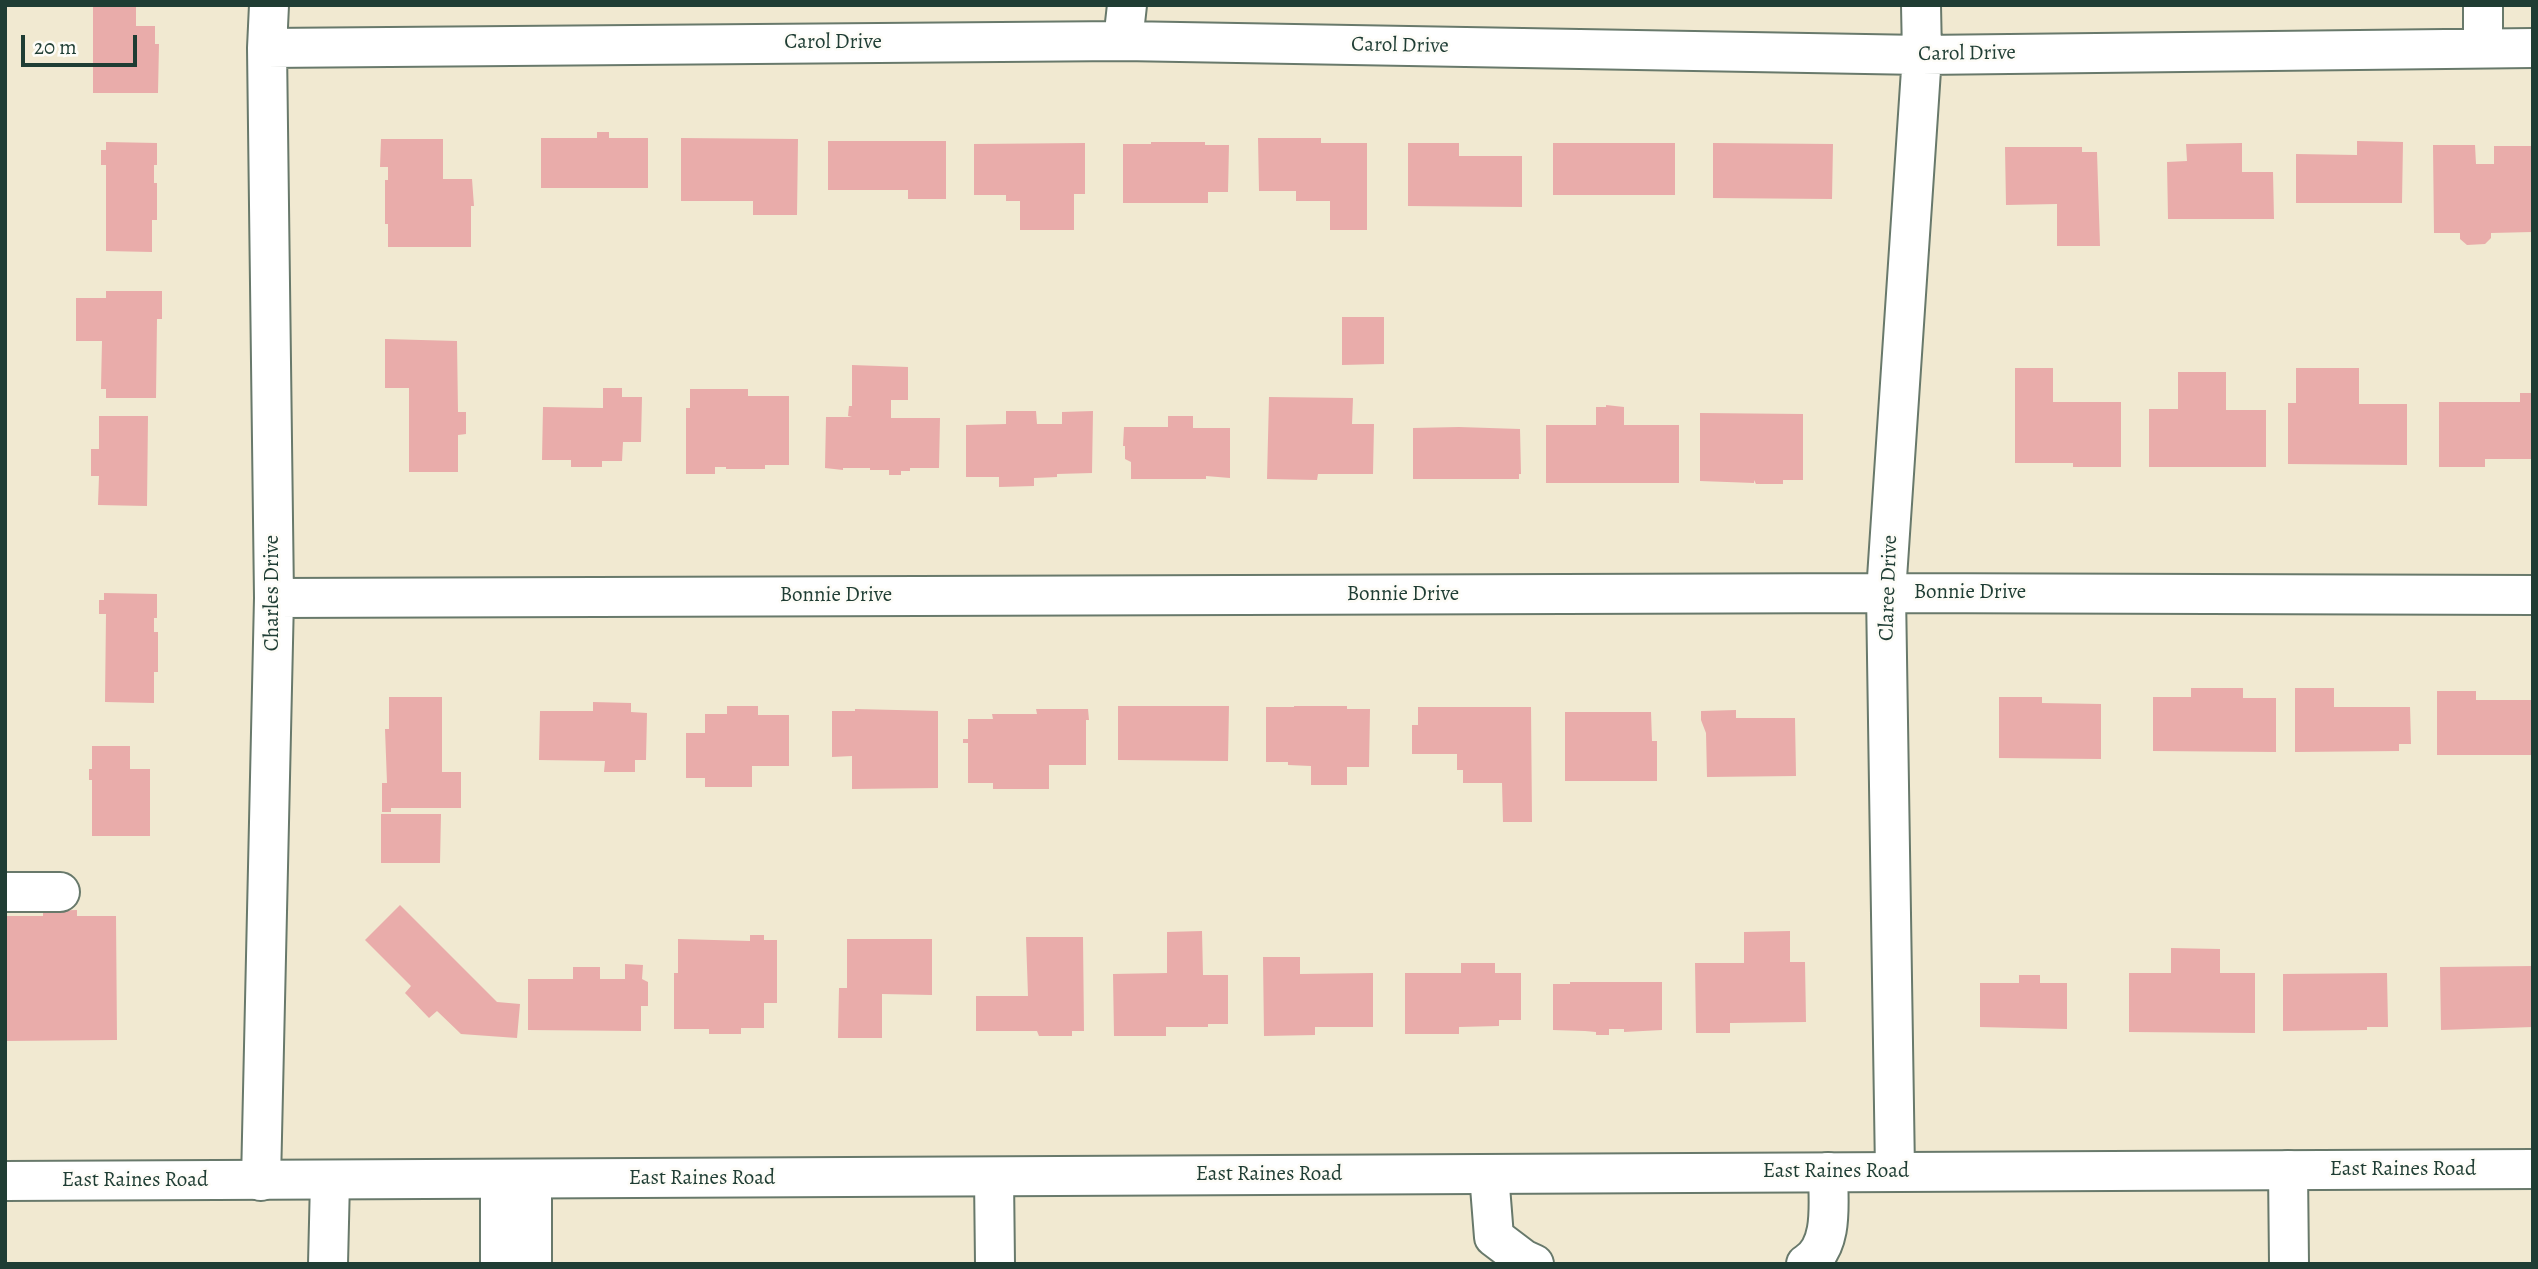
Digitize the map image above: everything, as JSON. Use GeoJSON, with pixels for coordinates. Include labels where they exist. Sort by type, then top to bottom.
{"type":"FeatureCollection","features":[{"type":"Feature","properties":{"kind":"street","name":"Charles Drive"},"geometry":{"type":"LineString","coordinates":[[261,1181],[274,598],[267,48],[269,5]]}},
{"type":"Feature","properties":{"kind":"street","name":"Claree Drive"},"geometry":{"type":"LineString","coordinates":[[1895,1171],[1886,593],[1922,55],[1921,5]]}},
{"type":"Feature","properties":{"kind":"street"},"geometry":{"type":"LineString","coordinates":[[2483,5],[2483,48]]}},
{"type":"Feature","properties":{"kind":"street","name":"Carol Drive"},"geometry":{"type":"LineString","coordinates":[[267,48],[1125,23],[1922,55],[2533,48]]}},
{"type":"Feature","properties":{"kind":"street","name":"Bonnie Drive"},"geometry":{"type":"LineString","coordinates":[[274,598],[1886,593],[2533,595]]}},
{"type":"Feature","properties":{"kind":"street"},"geometry":{"type":"LineString","coordinates":[[5,892],[60,892]]}},
{"type":"Feature","properties":{"kind":"street","name":"East Raines Road"},"geometry":{"type":"LineString","coordinates":[[5,1181],[2533,1169]]}},
{"type":"Feature","properties":{"kind":"street"},"geometry":{"type":"LineString","coordinates":[[2288,1170],[2288,1264]]}},
{"type":"Feature","properties":{"kind":"street"},"geometry":{"type":"LineString","coordinates":[[1806,1264],[1812,1260],[1827,1233],[1828,1172]]}},
{"type":"Feature","properties":{"kind":"street"},"geometry":{"type":"LineString","coordinates":[[1489,1174],[1494,1237],[1534,1264]]}},
{"type":"Feature","properties":{"kind":"street"},"geometry":{"type":"LineString","coordinates":[[994,1177],[995,1264]]}},
{"type":"Feature","properties":{"kind":"street"},"geometry":{"type":"LineString","coordinates":[[500,1264],[516,1180]]}},
{"type":"Feature","properties":{"kind":"street"},"geometry":{"type":"LineString","coordinates":[[516,1180],[533,1264]]}},
{"type":"Feature","properties":{"kind":"street"},"geometry":{"type":"LineString","coordinates":[[328,1264],[330,1181]]}},
{"type":"Feature","properties":{"kind":"building"},"geometry":{"type":"Polygon","coordinates":[[[93,6],[136,6],[136,26],[155,26],[155,44],[159,44],[158,93],[93,93],[93,6]]]}},
{"type":"Feature","properties":{"kind":"building"},"geometry":{"type":"Polygon","coordinates":[[[597,132],[609,132],[609,138],[648,138],[648,188],[541,188],[541,138],[597,138],[597,132]]]}},
{"type":"Feature","properties":{"kind":"building"},"geometry":{"type":"Polygon","coordinates":[[[681,138],[798,139],[797,215],[753,215],[753,201],[681,201],[681,138]]]}},
{"type":"Feature","properties":{"kind":"building"},"geometry":{"type":"Polygon","coordinates":[[[1258,138],[1321,138],[1321,143],[1367,143],[1367,230],[1330,230],[1330,201],[1296,201],[1296,191],[1259,191],[1258,138]]]}},
{"type":"Feature","properties":{"kind":"building"},"geometry":{"type":"Polygon","coordinates":[[[381,139],[443,139],[443,179],[472,179],[474,206],[471,206],[471,247],[388,247],[385,180],[388,180],[388,167],[380,167],[381,139]]]}},
{"type":"Feature","properties":{"kind":"building"},"geometry":{"type":"Polygon","coordinates":[[[828,141],[946,141],[946,199],[908,199],[908,190],[828,190],[828,141]]]}},
{"type":"Feature","properties":{"kind":"building"},"geometry":{"type":"Polygon","coordinates":[[[2357,141],[2403,142],[2402,203],[2296,203],[2296,154],[2357,155],[2357,141]]]}},
{"type":"Feature","properties":{"kind":"building"},"geometry":{"type":"Polygon","coordinates":[[[106,142],[157,143],[154,183],[157,183],[157,220],[152,220],[152,252],[106,251],[106,165],[101,165],[101,150],[106,150],[106,142]]]}},
{"type":"Feature","properties":{"kind":"building"},"geometry":{"type":"Polygon","coordinates":[[[1151,142],[1229,145],[1228,192],[1208,192],[1208,203],[1123,203],[1123,144],[1151,142]]]}},
{"type":"Feature","properties":{"kind":"building"},"geometry":{"type":"Polygon","coordinates":[[[1085,143],[1085,194],[1074,194],[1074,230],[1020,230],[1020,201],[1006,201],[1006,195],[974,195],[974,144],[1085,143]]]}},
{"type":"Feature","properties":{"kind":"building"},"geometry":{"type":"Polygon","coordinates":[[[1408,143],[1459,143],[1459,156],[1522,156],[1522,207],[1408,206],[1408,143]]]}},
{"type":"Feature","properties":{"kind":"building"},"geometry":{"type":"Polygon","coordinates":[[[1553,143],[1675,143],[1675,195],[1553,195],[1553,143]]]}},
{"type":"Feature","properties":{"kind":"building"},"geometry":{"type":"Polygon","coordinates":[[[1713,143],[1833,144],[1832,199],[1713,198],[1713,143]]]}},
{"type":"Feature","properties":{"kind":"building"},"geometry":{"type":"Polygon","coordinates":[[[2242,143],[2242,172],[2273,172],[2274,219],[2168,219],[2167,162],[2187,161],[2186,144],[2242,143]]]}},
{"type":"Feature","properties":{"kind":"building"},"geometry":{"type":"Polygon","coordinates":[[[2433,145],[2475,145],[2476,164],[2494,164],[2494,146],[2531,146],[2532,232],[2491,233],[2491,238],[2485,244],[2467,245],[2460,239],[2460,233],[2434,233],[2433,145]]]}},
{"type":"Feature","properties":{"kind":"building"},"geometry":{"type":"Polygon","coordinates":[[[2005,147],[2082,147],[2082,152],[2097,152],[2100,246],[2057,246],[2057,204],[2006,205],[2005,147]]]}},
{"type":"Feature","properties":{"kind":"building"},"geometry":{"type":"Polygon","coordinates":[[[106,291],[162,291],[162,319],[157,319],[156,398],[106,398],[106,389],[101,389],[102,341],[76,341],[76,298],[106,298],[106,291]]]}},
{"type":"Feature","properties":{"kind":"building"},"geometry":{"type":"Polygon","coordinates":[[[1342,317],[1384,317],[1384,364],[1342,365],[1342,317]]]}},
{"type":"Feature","properties":{"kind":"building"},"geometry":{"type":"Polygon","coordinates":[[[385,339],[457,341],[458,412],[466,412],[466,434],[458,435],[458,472],[409,472],[409,388],[385,388],[385,339]]]}},
{"type":"Feature","properties":{"kind":"building"},"geometry":{"type":"Polygon","coordinates":[[[852,365],[908,367],[908,400],[891,400],[891,418],[940,418],[939,468],[910,468],[910,471],[901,471],[901,475],[889,475],[889,470],[825,468],[826,417],[852,417],[848,416],[849,406],[852,406],[852,365]]]}},
{"type":"Feature","properties":{"kind":"building"},"geometry":{"type":"Polygon","coordinates":[[[2015,368],[2053,368],[2053,402],[2121,402],[2121,467],[2073,467],[2073,463],[2015,463],[2015,368]]]}},
{"type":"Feature","properties":{"kind":"building"},"geometry":{"type":"Polygon","coordinates":[[[2296,368],[2359,368],[2359,404],[2407,404],[2407,465],[2288,464],[2288,403],[2296,403],[2296,368]]]}},
{"type":"Feature","properties":{"kind":"building"},"geometry":{"type":"Polygon","coordinates":[[[2178,372],[2226,372],[2226,410],[2266,410],[2266,467],[2149,467],[2149,409],[2178,409],[2178,372]]]}},
{"type":"Feature","properties":{"kind":"building"},"geometry":{"type":"Polygon","coordinates":[[[603,388],[622,388],[622,397],[642,397],[641,442],[623,442],[622,461],[602,461],[602,467],[571,467],[571,460],[542,460],[543,407],[603,408],[603,388]]]}},
{"type":"Feature","properties":{"kind":"building"},"geometry":{"type":"Polygon","coordinates":[[[690,389],[748,389],[748,396],[789,396],[789,465],[765,465],[765,469],[715,467],[715,474],[686,474],[686,408],[690,408],[690,389]]]}},
{"type":"Feature","properties":{"kind":"building"},"geometry":{"type":"Polygon","coordinates":[[[2520,393],[2533,393],[2533,459],[2485,459],[2485,467],[2439,467],[2439,402],[2520,402],[2520,393]]]}},
{"type":"Feature","properties":{"kind":"building"},"geometry":{"type":"Polygon","coordinates":[[[1269,397],[1353,398],[1352,424],[1374,424],[1373,474],[1318,474],[1317,480],[1267,479],[1269,397]]]}},
{"type":"Feature","properties":{"kind":"building"},"geometry":{"type":"Polygon","coordinates":[[[1596,407],[1624,407],[1624,425],[1679,425],[1679,483],[1546,483],[1546,425],[1596,425],[1596,407]]]}},
{"type":"Feature","properties":{"kind":"building"},"geometry":{"type":"Polygon","coordinates":[[[1006,411],[1036,411],[1037,424],[1062,424],[1062,412],[1093,411],[1092,473],[1034,478],[1034,486],[999,487],[999,477],[966,477],[966,425],[1006,424],[1006,411]]]}},
{"type":"Feature","properties":{"kind":"building"},"geometry":{"type":"Polygon","coordinates":[[[1700,413],[1803,414],[1803,480],[1783,480],[1783,484],[1756,484],[1754,480],[1754,483],[1700,481],[1700,413]]]}},
{"type":"Feature","properties":{"kind":"building"},"geometry":{"type":"Polygon","coordinates":[[[99,416],[148,416],[147,506],[98,505],[99,476],[91,476],[91,449],[99,449],[99,416]]]}},
{"type":"Feature","properties":{"kind":"building"},"geometry":{"type":"Polygon","coordinates":[[[1168,416],[1193,416],[1193,428],[1230,428],[1230,478],[1206,476],[1206,479],[1131,479],[1131,462],[1125,459],[1123,446],[1124,427],[1168,427],[1168,416]]]}},
{"type":"Feature","properties":{"kind":"building"},"geometry":{"type":"Polygon","coordinates":[[[1413,428],[1520,429],[1519,479],[1413,479],[1413,428]]]}},
{"type":"Feature","properties":{"kind":"building"},"geometry":{"type":"Polygon","coordinates":[[[104,593],[157,594],[154,632],[158,632],[158,672],[154,672],[154,703],[105,702],[106,614],[99,614],[99,600],[104,600],[104,593]]]}},
{"type":"Feature","properties":{"kind":"building"},"geometry":{"type":"Polygon","coordinates":[[[2191,688],[2243,688],[2243,698],[2276,698],[2276,752],[2153,751],[2153,697],[2191,697],[2191,688]]]}},
{"type":"Feature","properties":{"kind":"building"},"geometry":{"type":"Polygon","coordinates":[[[2295,688],[2334,688],[2334,707],[2410,707],[2411,744],[2399,744],[2399,751],[2295,752],[2295,688]]]}},
{"type":"Feature","properties":{"kind":"building"},"geometry":{"type":"Polygon","coordinates":[[[2437,691],[2476,691],[2476,700],[2533,700],[2533,755],[2437,755],[2437,691]]]}},
{"type":"Feature","properties":{"kind":"building"},"geometry":{"type":"Polygon","coordinates":[[[389,697],[442,697],[442,772],[461,772],[461,808],[391,808],[391,812],[382,812],[382,783],[387,783],[385,729],[389,729],[389,697]]]}},
{"type":"Feature","properties":{"kind":"building"},"geometry":{"type":"Polygon","coordinates":[[[1999,697],[2042,697],[2042,703],[2101,704],[2101,759],[1999,758],[1999,697]]]}},
{"type":"Feature","properties":{"kind":"building"},"geometry":{"type":"Polygon","coordinates":[[[593,702],[631,703],[631,712],[647,713],[646,760],[635,760],[635,772],[604,772],[605,761],[539,760],[540,711],[593,711],[593,702]]]}},
{"type":"Feature","properties":{"kind":"building"},"geometry":{"type":"Polygon","coordinates":[[[727,706],[758,706],[758,715],[789,715],[789,766],[752,766],[752,787],[705,787],[705,778],[686,778],[686,733],[705,733],[705,714],[727,714],[727,706]]]}},
{"type":"Feature","properties":{"kind":"building"},"geometry":{"type":"Polygon","coordinates":[[[1118,706],[1229,706],[1228,761],[1118,760],[1118,706]]]}},
{"type":"Feature","properties":{"kind":"building"},"geometry":{"type":"Polygon","coordinates":[[[1266,707],[1370,709],[1369,767],[1347,767],[1347,785],[1311,785],[1311,766],[1266,762],[1266,707]]]}},
{"type":"Feature","properties":{"kind":"building"},"geometry":{"type":"Polygon","coordinates":[[[1418,707],[1531,707],[1532,822],[1503,822],[1502,783],[1463,783],[1463,770],[1457,770],[1457,754],[1412,754],[1412,725],[1418,725],[1418,707]]]}},
{"type":"Feature","properties":{"kind":"building"},"geometry":{"type":"Polygon","coordinates":[[[1036,709],[1088,709],[1086,765],[1049,765],[1049,789],[993,789],[993,783],[968,783],[968,743],[963,743],[963,739],[968,739],[968,719],[993,719],[992,714],[1037,714],[1036,709]]]}},
{"type":"Feature","properties":{"kind":"building"},"geometry":{"type":"Polygon","coordinates":[[[1736,710],[1736,718],[1795,718],[1796,776],[1707,777],[1706,733],[1701,711],[1736,710]]]}},
{"type":"Feature","properties":{"kind":"building"},"geometry":{"type":"Polygon","coordinates":[[[832,711],[938,711],[938,788],[852,789],[852,756],[832,757],[832,711]]]}},
{"type":"Feature","properties":{"kind":"building"},"geometry":{"type":"Polygon","coordinates":[[[1565,712],[1651,712],[1652,741],[1657,741],[1657,781],[1565,781],[1565,712]]]}},
{"type":"Feature","properties":{"kind":"building"},"geometry":{"type":"Polygon","coordinates":[[[92,746],[130,746],[130,769],[150,769],[150,836],[92,836],[92,780],[89,780],[89,769],[92,769],[92,746]]]}},
{"type":"Feature","properties":{"kind":"building"},"geometry":{"type":"Polygon","coordinates":[[[381,814],[441,814],[440,863],[381,863],[381,814]]]}},
{"type":"Feature","properties":{"kind":"building"},"geometry":{"type":"Polygon","coordinates":[[[400,905],[497,1002],[520,1004],[517,1038],[461,1034],[437,1011],[429,1018],[405,993],[411,986],[365,940],[400,905]]]}},
{"type":"Feature","properties":{"kind":"building"},"geometry":{"type":"Polygon","coordinates":[[[77,910],[77,916],[116,916],[117,1040],[5,1041],[5,916],[43,916],[43,911],[77,910]]]}},
{"type":"Feature","properties":{"kind":"building"},"geometry":{"type":"Polygon","coordinates":[[[1202,931],[1203,975],[1228,975],[1228,1024],[1166,1027],[1166,1036],[1114,1036],[1113,974],[1167,973],[1167,932],[1202,931]]]}},
{"type":"Feature","properties":{"kind":"building"},"geometry":{"type":"Polygon","coordinates":[[[1790,931],[1790,962],[1805,962],[1806,1022],[1730,1023],[1730,1033],[1696,1033],[1695,963],[1744,963],[1744,932],[1790,931]]]}},
{"type":"Feature","properties":{"kind":"building"},"geometry":{"type":"Polygon","coordinates":[[[750,935],[764,935],[764,940],[777,940],[777,1003],[764,1003],[764,1028],[741,1028],[741,1034],[709,1034],[709,1029],[674,1029],[674,973],[678,973],[678,939],[750,941],[750,935]]]}},
{"type":"Feature","properties":{"kind":"building"},"geometry":{"type":"Polygon","coordinates":[[[1026,937],[1083,937],[1084,1031],[1072,1031],[1072,1036],[1039,1036],[1037,1031],[976,1031],[976,996],[1028,996],[1026,937]]]}},
{"type":"Feature","properties":{"kind":"building"},"geometry":{"type":"Polygon","coordinates":[[[847,939],[932,939],[932,995],[882,994],[882,1038],[838,1038],[839,988],[847,988],[847,939]]]}},
{"type":"Feature","properties":{"kind":"building"},"geometry":{"type":"Polygon","coordinates":[[[2171,948],[2220,949],[2220,973],[2255,973],[2255,1033],[2129,1032],[2129,973],[2171,973],[2171,948]]]}},
{"type":"Feature","properties":{"kind":"building"},"geometry":{"type":"Polygon","coordinates":[[[1263,957],[1300,957],[1300,974],[1373,973],[1373,1027],[1315,1027],[1315,1035],[1264,1036],[1263,957]]]}},
{"type":"Feature","properties":{"kind":"building"},"geometry":{"type":"Polygon","coordinates":[[[1461,963],[1495,963],[1495,973],[1521,973],[1521,1020],[1499,1020],[1499,1026],[1459,1027],[1459,1034],[1405,1034],[1405,973],[1461,973],[1461,963]]]}},
{"type":"Feature","properties":{"kind":"building"},"geometry":{"type":"Polygon","coordinates":[[[625,964],[643,965],[642,979],[648,982],[648,1006],[641,1006],[641,1031],[528,1030],[528,979],[573,979],[573,967],[600,967],[600,979],[625,979],[625,964]]]}},
{"type":"Feature","properties":{"kind":"building"},"geometry":{"type":"Polygon","coordinates":[[[2533,966],[2533,1027],[2441,1030],[2440,967],[2533,966]]]}},
{"type":"Feature","properties":{"kind":"building"},"geometry":{"type":"Polygon","coordinates":[[[2387,973],[2388,1027],[2367,1027],[2367,1030],[2283,1031],[2283,974],[2387,973]]]}},
{"type":"Feature","properties":{"kind":"building"},"geometry":{"type":"Polygon","coordinates":[[[2019,975],[2040,975],[2040,983],[2067,983],[2067,1029],[1980,1027],[1980,983],[2019,983],[2019,975]]]}},
{"type":"Feature","properties":{"kind":"building"},"geometry":{"type":"Polygon","coordinates":[[[1662,982],[1662,1030],[1624,1032],[1624,1029],[1609,1029],[1609,1035],[1596,1035],[1596,1032],[1553,1030],[1553,984],[1662,982]]]}}]}
